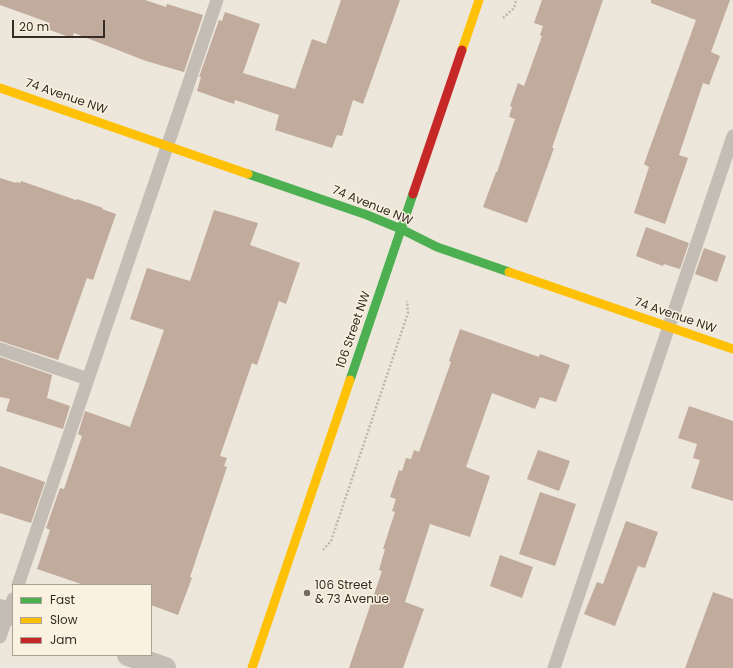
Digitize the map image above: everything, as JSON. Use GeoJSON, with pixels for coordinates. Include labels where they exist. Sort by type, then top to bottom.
{"type":"FeatureCollection","features":[{"type":"Feature","properties":{"kind":"street","name":"106 Street NW"},"geometry":{"type":"LineString","coordinates":[[252,668],[479,0]]}},
{"type":"Feature","properties":{"kind":"street","name":"74 Avenue NW"},"geometry":{"type":"LineString","coordinates":[[0,88],[367,215],[401,229],[437,247],[733,349]]}},
{"type":"Feature","properties":{"kind":"street"},"geometry":{"type":"LineString","coordinates":[[131,656],[165,668]]}},
{"type":"Feature","properties":{"kind":"lane"},"geometry":{"type":"LineString","coordinates":[[18,584],[217,0]]}},
{"type":"Feature","properties":{"kind":"lane"},"geometry":{"type":"LineString","coordinates":[[554,668],[733,136]]}},
{"type":"Feature","properties":{"kind":"lane"},"geometry":{"type":"LineString","coordinates":[[0,349],[88,379]]}},
{"type":"Feature","properties":{"kind":"lane"},"geometry":{"type":"LineString","coordinates":[[0,637],[9,609]]}},
{"type":"Feature","properties":{"kind":"building"},"geometry":{"type":"Polygon","coordinates":[[[0,0],[145,0],[166,7],[167,4],[203,15],[184,72],[146,61],[74,33],[72,38],[47,29],[50,23],[0,5],[0,0]]]}},
{"type":"Feature","properties":{"kind":"building"},"geometry":{"type":"Polygon","coordinates":[[[341,0],[400,0],[363,104],[353,100],[342,136],[337,135],[332,148],[275,130],[279,115],[235,100],[234,104],[197,91],[201,77],[199,77],[219,20],[222,21],[225,12],[260,24],[243,73],[295,89],[312,39],[326,44],[341,0]]]}},
{"type":"Feature","properties":{"kind":"building"},"geometry":{"type":"Polygon","coordinates":[[[542,0],[603,0],[552,148],[554,148],[527,223],[483,207],[515,119],[509,117],[512,107],[510,106],[518,83],[524,86],[542,36],[540,35],[543,26],[534,23],[542,0]]]}},
{"type":"Feature","properties":{"kind":"building"},"geometry":{"type":"Polygon","coordinates":[[[651,0],[730,0],[711,52],[720,56],[709,85],[703,83],[679,155],[688,158],[665,224],[634,213],[649,167],[644,164],[696,20],[651,3],[651,0]]]}},
{"type":"Feature","properties":{"kind":"building"},"geometry":{"type":"Polygon","coordinates":[[[0,178],[16,183],[20,183],[21,181],[103,208],[102,209],[116,214],[93,280],[87,278],[58,360],[0,341],[0,178]]]}},
{"type":"Feature","properties":{"kind":"building"},"geometry":{"type":"Polygon","coordinates":[[[214,210],[258,223],[250,245],[300,263],[286,304],[279,301],[257,365],[252,363],[220,456],[227,458],[224,466],[227,467],[190,577],[192,578],[178,615],[152,605],[152,584],[81,584],[37,569],[50,530],[46,528],[60,488],[64,489],[82,436],[78,434],[85,411],[130,427],[164,330],[130,319],[147,268],[190,281],[214,210]]]}},
{"type":"Feature","properties":{"kind":"building"},"geometry":{"type":"Polygon","coordinates":[[[646,227],[689,243],[680,269],[664,264],[663,266],[636,256],[646,227]]]}},
{"type":"Feature","properties":{"kind":"building"},"geometry":{"type":"Polygon","coordinates":[[[704,248],[726,256],[717,282],[695,274],[704,248]]]}},
{"type":"Feature","properties":{"kind":"building"},"geometry":{"type":"Polygon","coordinates":[[[460,329],[539,357],[540,354],[570,365],[556,402],[540,397],[535,409],[492,393],[466,467],[490,476],[470,537],[430,524],[405,602],[424,609],[403,668],[349,668],[382,571],[379,570],[385,549],[383,549],[395,512],[392,511],[396,499],[390,497],[399,470],[402,471],[406,458],[411,459],[414,450],[419,452],[451,362],[449,361],[460,329]]]}},
{"type":"Feature","properties":{"kind":"building"},"geometry":{"type":"Polygon","coordinates":[[[0,357],[52,375],[47,398],[70,406],[63,429],[6,411],[10,399],[0,397],[0,357]]]}},
{"type":"Feature","properties":{"kind":"building"},"geometry":{"type":"Polygon","coordinates":[[[689,406],[733,421],[733,501],[691,488],[700,460],[693,458],[697,444],[678,438],[689,406]]]}},
{"type":"Feature","properties":{"kind":"building"},"geometry":{"type":"Polygon","coordinates":[[[538,450],[570,461],[559,491],[527,479],[538,450]]]}},
{"type":"Feature","properties":{"kind":"building"},"geometry":{"type":"Polygon","coordinates":[[[0,466],[45,482],[31,523],[0,513],[0,466]]]}},
{"type":"Feature","properties":{"kind":"building"},"geometry":{"type":"Polygon","coordinates":[[[540,492],[576,504],[555,566],[519,554],[540,492]]]}},
{"type":"Feature","properties":{"kind":"building"},"geometry":{"type":"Polygon","coordinates":[[[626,521],[658,532],[645,568],[638,566],[615,626],[584,614],[597,582],[603,584],[626,521]]]}},
{"type":"Feature","properties":{"kind":"building"},"geometry":{"type":"Polygon","coordinates":[[[500,555],[533,567],[522,598],[490,586],[500,555]]]}},
{"type":"Feature","properties":{"kind":"building"},"geometry":{"type":"Polygon","coordinates":[[[713,592],[733,599],[733,668],[685,668],[713,592]]]}},
{"type":"Feature","properties":{"kind":"traffic: fast"},"geometry":{"type":"LineString","coordinates":[[248,174],[367,215],[401,229],[437,247],[509,272]]}},
{"type":"Feature","properties":{"kind":"traffic: fast"},"geometry":{"type":"LineString","coordinates":[[350,380],[413,194]]}},
{"type":"Feature","properties":{"kind":"traffic: slow"},"geometry":{"type":"LineString","coordinates":[[462,50],[479,0]]}},
{"type":"Feature","properties":{"kind":"traffic: slow"},"geometry":{"type":"LineString","coordinates":[[0,88],[248,174]]}},
{"type":"Feature","properties":{"kind":"traffic: slow"},"geometry":{"type":"LineString","coordinates":[[509,272],[733,349]]}},
{"type":"Feature","properties":{"kind":"traffic: slow"},"geometry":{"type":"LineString","coordinates":[[252,668],[350,380]]}},
{"type":"Feature","properties":{"kind":"traffic: jam"},"geometry":{"type":"LineString","coordinates":[[413,194],[462,50]]}},
{"type":"Feature","properties":{"kind":"place","name":"106 Street & 73 Avenue"},"geometry":{"type":"Point","coordinates":[307,593]}}]}
